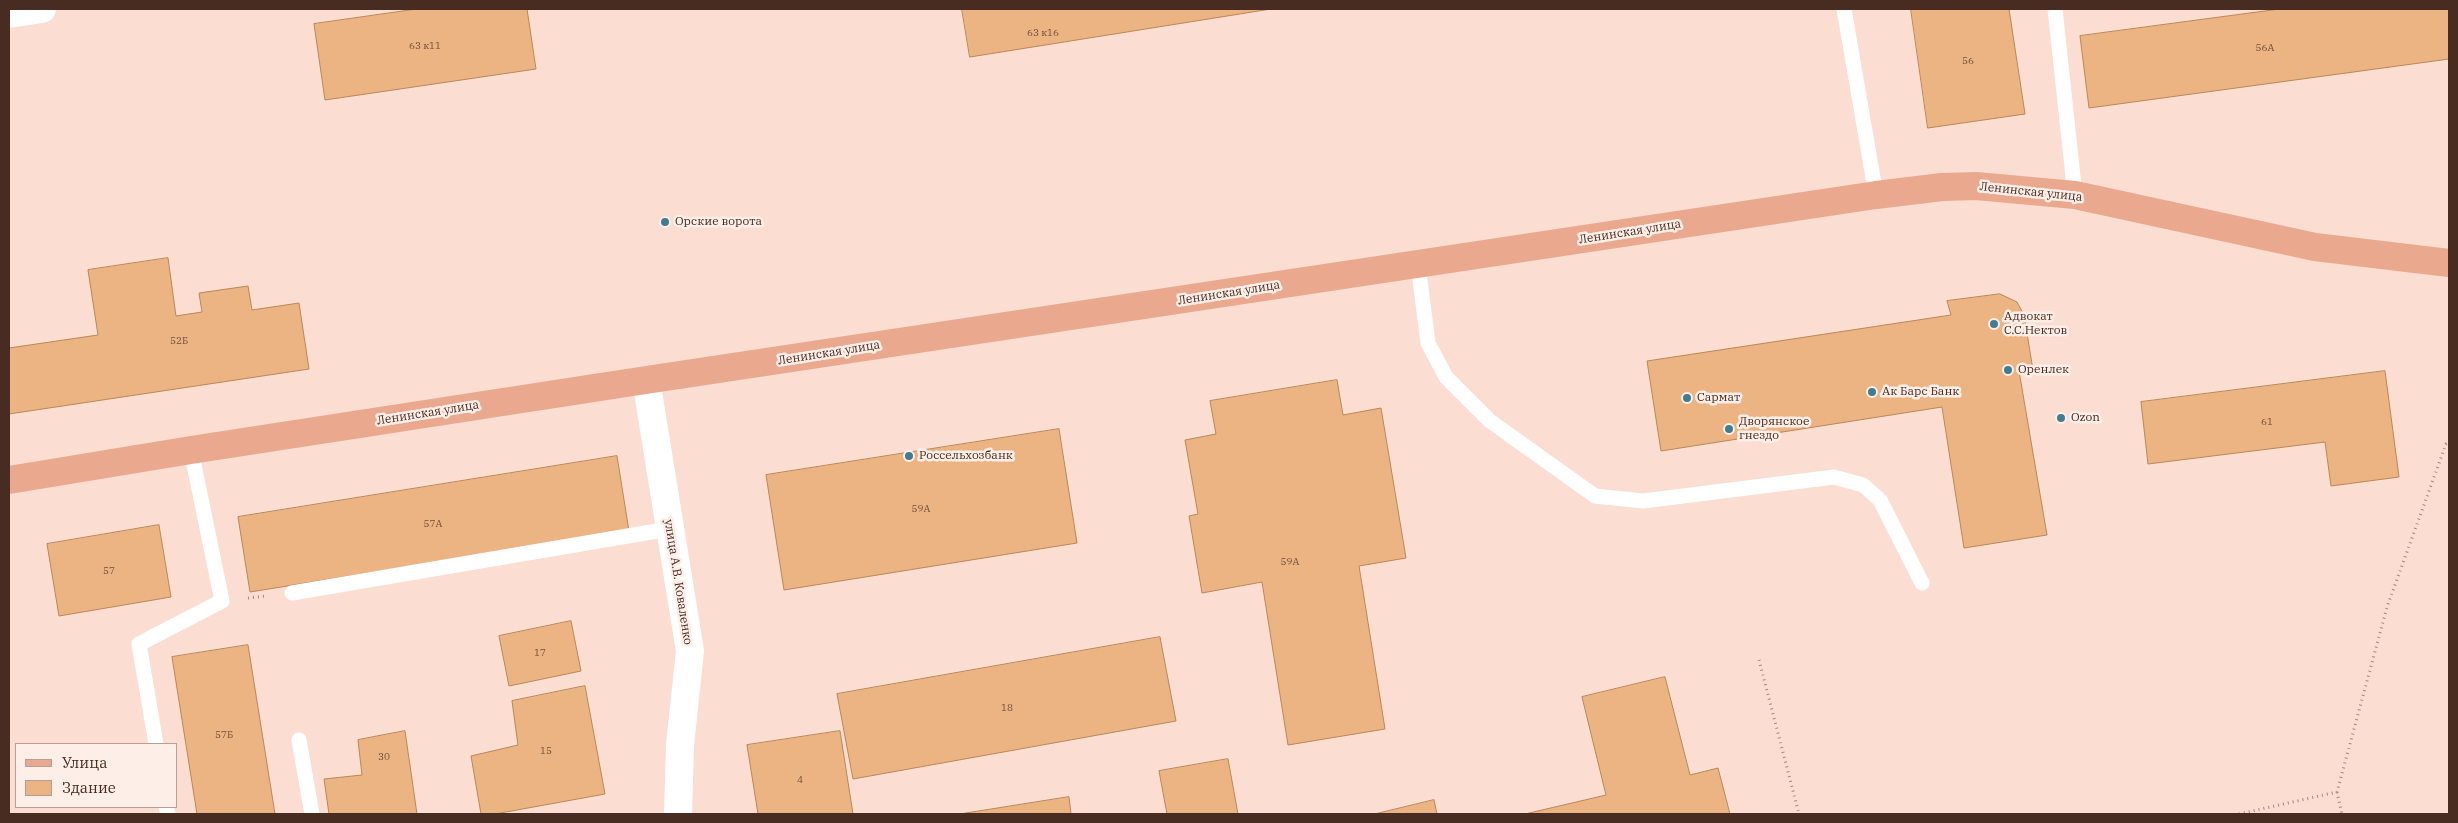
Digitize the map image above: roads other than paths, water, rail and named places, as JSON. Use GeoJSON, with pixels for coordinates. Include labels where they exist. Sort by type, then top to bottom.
{"type":"FeatureCollection","features":[{"type":"Feature","properties":{"kind":"main road","name":"Ленинская улица"},"geometry":{"type":"LineString","coordinates":[[9,480],[646,380],[1876,195],[1942,187],[1976,186],[2075,195],[2204,221],[2315,247],[2449,263]]}},
{"type":"Feature","properties":{"kind":"street"},"geometry":{"type":"LineString","coordinates":[[9,14],[42,9]]}},
{"type":"Feature","properties":{"kind":"street","name":"улица А.В. Коваленко"},"geometry":{"type":"LineString","coordinates":[[646,380],[690,652],[680,745],[678,814]]}},
{"type":"Feature","properties":{"kind":"lane"},"geometry":{"type":"LineString","coordinates":[[1844,9],[1876,195]]}},
{"type":"Feature","properties":{"kind":"lane"},"geometry":{"type":"LineString","coordinates":[[2055,9],[2075,195]]}},
{"type":"Feature","properties":{"kind":"lane"},"geometry":{"type":"LineString","coordinates":[[1418,264],[1428,343],[1446,377],[1490,421],[1595,496],[1643,501],[1834,477],[1864,485],[1880,500],[1922,583]]}},
{"type":"Feature","properties":{"kind":"lane"},"geometry":{"type":"LineString","coordinates":[[156,743],[139,644],[222,601],[191,450]]}},
{"type":"Feature","properties":{"kind":"lane"},"geometry":{"type":"LineString","coordinates":[[292,593],[669,530]]}},
{"type":"Feature","properties":{"kind":"lane"},"geometry":{"type":"LineString","coordinates":[[299,740],[312,814]]}},
{"type":"Feature","properties":{"kind":"place","name":"Орские ворота"},"geometry":{"type":"Point","coordinates":[665,222]}},
{"type":"Feature","properties":{"kind":"place","name":"Адвокат С.С.Нектов"},"geometry":{"type":"Point","coordinates":[1994,324]}},
{"type":"Feature","properties":{"kind":"place","name":"Оренлек"},"geometry":{"type":"Point","coordinates":[2008,370]}},
{"type":"Feature","properties":{"kind":"place","name":"Ак Барс Банк"},"geometry":{"type":"Point","coordinates":[1872,392]}},
{"type":"Feature","properties":{"kind":"place","name":"Сармат"},"geometry":{"type":"Point","coordinates":[1687,398]}},
{"type":"Feature","properties":{"kind":"place","name":"Ozon"},"geometry":{"type":"Point","coordinates":[2061,418]}},
{"type":"Feature","properties":{"kind":"place","name":"Дворянское гнездо"},"geometry":{"type":"Point","coordinates":[1729,429]}},
{"type":"Feature","properties":{"kind":"place","name":"Россельхозбанк"},"geometry":{"type":"Point","coordinates":[909,456]}}]}
